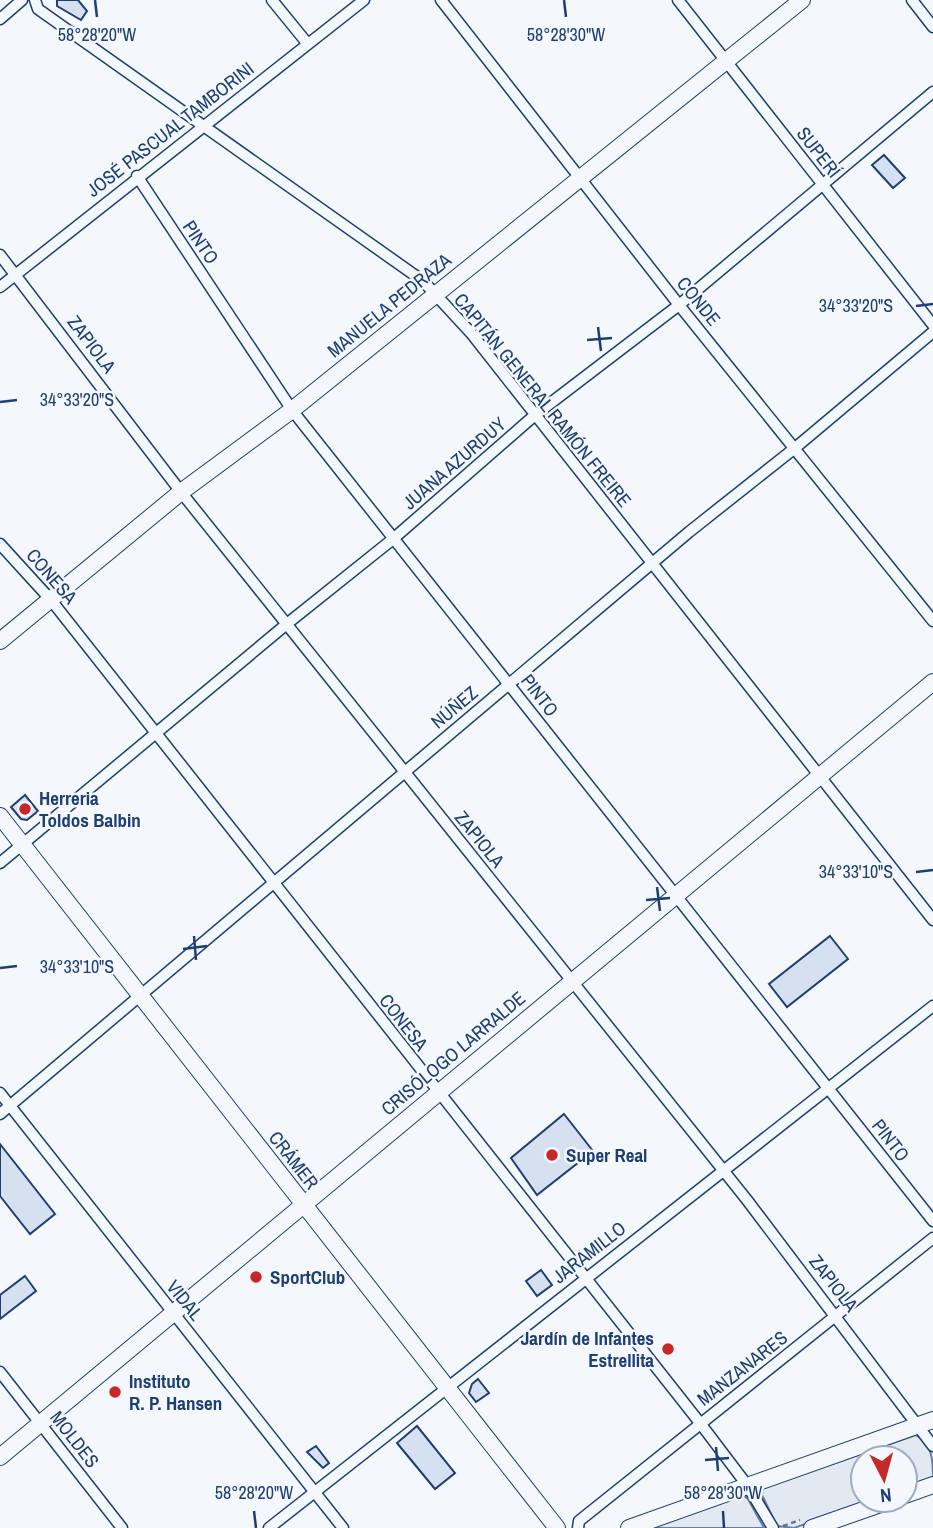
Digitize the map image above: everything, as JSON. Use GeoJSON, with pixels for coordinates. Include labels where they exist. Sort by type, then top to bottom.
{"type":"FeatureCollection","features":[{"type":"Feature","properties":{"kind":"street"},"geometry":{"type":"LineString","coordinates":[[0,19],[22,0]]}},
{"type":"Feature","properties":{"kind":"street","name":"CAPITÁN GENERAL RAMÓN FREIRE"},"geometry":{"type":"LineString","coordinates":[[36,0],[38,9],[423,281],[464,325],[933,920]]}},
{"type":"Feature","properties":{"kind":"street"},"geometry":{"type":"LineString","coordinates":[[272,0],[307,43]]}},
{"type":"Feature","properties":{"kind":"street","name":"JOSÉ PASCUAL TAMBORINI"},"geometry":{"type":"LineString","coordinates":[[0,287],[137,176],[364,0]]}},
{"type":"Feature","properties":{"kind":"street","name":"CONDE"},"geometry":{"type":"LineString","coordinates":[[441,0],[679,305],[933,621]]}},
{"type":"Feature","properties":{"kind":"street","name":"SUPERÍ"},"geometry":{"type":"LineString","coordinates":[[678,0],[933,325]]}},
{"type":"Feature","properties":{"kind":"street","name":"MANUELA PEDRAZA"},"geometry":{"type":"LineString","coordinates":[[0,641],[181,492],[292,410],[802,0]]}},
{"type":"Feature","properties":{"kind":"street"},"geometry":{"type":"LineString","coordinates":[[912,0],[933,27]]}},
{"type":"Feature","properties":{"kind":"street","name":"JUANA AZURDUY"},"geometry":{"type":"LineString","coordinates":[[0,863],[288,622],[393,539],[535,415],[679,305],[933,92]]}},
{"type":"Feature","properties":{"kind":"street","name":"PINTO"},"geometry":{"type":"LineString","coordinates":[[137,176],[292,410],[644,859],[677,895],[933,1221]]}},
{"type":"Feature","properties":{"kind":"street","name":"ZAPIOLA"},"geometry":{"type":"LineString","coordinates":[[0,256],[181,492],[288,622],[403,772],[573,981],[837,1316],[926,1422],[933,1446]]}},
{"type":"Feature","properties":{"kind":"street","name":"NÚÑEZ"},"geometry":{"type":"LineString","coordinates":[[0,1114],[651,564],[933,332]]}},
{"type":"Feature","properties":{"kind":"street","name":"CONESA"},"geometry":{"type":"LineString","coordinates":[[0,544],[51,600],[437,1093],[700,1423],[747,1485],[773,1528]]}},
{"type":"Feature","properties":{"kind":"street","name":"CRISÓLOGO LARRALDE"},"geometry":{"type":"LineString","coordinates":[[0,1457],[933,682]]}},
{"type":"Feature","properties":{"kind":"street","name":"CRÁMER"},"geometry":{"type":"LineString","coordinates":[[0,816],[142,994],[302,1205],[557,1528]]}},
{"type":"Feature","properties":{"kind":"street","name":"JARAMILLO"},"geometry":{"type":"LineString","coordinates":[[269,1528],[933,1006]]}},
{"type":"Feature","properties":{"kind":"street","name":"VIDAL"},"geometry":{"type":"LineString","coordinates":[[0,1093],[343,1528]]}},
{"type":"Feature","properties":{"kind":"street","name":"MANZANARES"},"geometry":{"type":"LineString","coordinates":[[578,1528],[579,1521],[933,1238]]}},
{"type":"Feature","properties":{"kind":"street","name":"MOLDES"},"geometry":{"type":"LineString","coordinates":[[0,1372],[122,1528]]}},
{"type":"Feature","properties":{"kind":"street"},"geometry":{"type":"LineString","coordinates":[[629,1528],[926,1422]]}},
{"type":"Feature","properties":{"kind":"street"},"geometry":{"type":"LineString","coordinates":[[812,1528],[852,1514]]}},
{"type":"Feature","properties":{"kind":"shaded area"},"geometry":{"type":"Polygon","coordinates":[[[916,1435],[922,1439],[929,1448],[933,1479],[919,1484],[919,1444],[890,1444],[916,1435]]]}},
{"type":"Feature","properties":{"kind":"shaded area"},"geometry":{"type":"Polygon","coordinates":[[[849,1458],[849,1509],[794,1528],[777,1526],[762,1495],[763,1488],[849,1458]]]}},
{"type":"Feature","properties":{"kind":"shaded area"},"geometry":{"type":"Polygon","coordinates":[[[743,1495],[764,1528],[648,1528],[743,1495]]]}},
{"type":"Feature","properties":{"kind":"building"},"geometry":{"type":"Polygon","coordinates":[[[57,0],[78,0],[87,11],[81,20],[57,6],[57,0]]]}},
{"type":"Feature","properties":{"kind":"building"},"geometry":{"type":"Polygon","coordinates":[[[884,155],[905,178],[893,188],[872,165],[884,155]]]}},
{"type":"Feature","properties":{"kind":"building","name":"Herreria Toldos Balbin"},"geometry":{"type":"Polygon","coordinates":[[[25,795],[38,811],[27,820],[21,819],[11,807],[25,795]]]}},
{"type":"Feature","properties":{"kind":"building"},"geometry":{"type":"Polygon","coordinates":[[[830,936],[848,959],[787,1007],[769,984],[830,936]]]}},
{"type":"Feature","properties":{"kind":"building","name":"Super Real"},"geometry":{"type":"Polygon","coordinates":[[[564,1114],[593,1151],[537,1195],[511,1158],[564,1114]]]}},
{"type":"Feature","properties":{"kind":"building"},"geometry":{"type":"Polygon","coordinates":[[[0,1144],[55,1214],[30,1234],[0,1196],[0,1144]]]}},
{"type":"Feature","properties":{"kind":"building"},"geometry":{"type":"Polygon","coordinates":[[[541,1270],[552,1285],[537,1296],[526,1281],[541,1270]]]}},
{"type":"Feature","properties":{"kind":"building"},"geometry":{"type":"Polygon","coordinates":[[[25,1276],[36,1291],[0,1319],[0,1295],[25,1276]]]}},
{"type":"Feature","properties":{"kind":"building"},"geometry":{"type":"Polygon","coordinates":[[[478,1379],[489,1393],[476,1402],[469,1393],[472,1384],[478,1379]]]}},
{"type":"Feature","properties":{"kind":"building"},"geometry":{"type":"Polygon","coordinates":[[[417,1426],[455,1473],[435,1489],[397,1443],[417,1426]]]}},
{"type":"Feature","properties":{"kind":"building"},"geometry":{"type":"Polygon","coordinates":[[[316,1446],[329,1463],[323,1468],[307,1452],[316,1446]]]}},
{"type":"Feature","properties":{"kind":"place","name":"Herreria Toldos Balbin"},"geometry":{"type":"Point","coordinates":[25,809]}},
{"type":"Feature","properties":{"kind":"place","name":"Super Real"},"geometry":{"type":"Point","coordinates":[552,1155]}},
{"type":"Feature","properties":{"kind":"place","name":"SportClub"},"geometry":{"type":"Point","coordinates":[256,1277]}},
{"type":"Feature","properties":{"kind":"place","name":"Jardín de Infantes Estrellita"},"geometry":{"type":"Point","coordinates":[668,1349]}},
{"type":"Feature","properties":{"kind":"place","name":"Instituto R. P. Hansen"},"geometry":{"type":"Point","coordinates":[115,1392]}}]}
